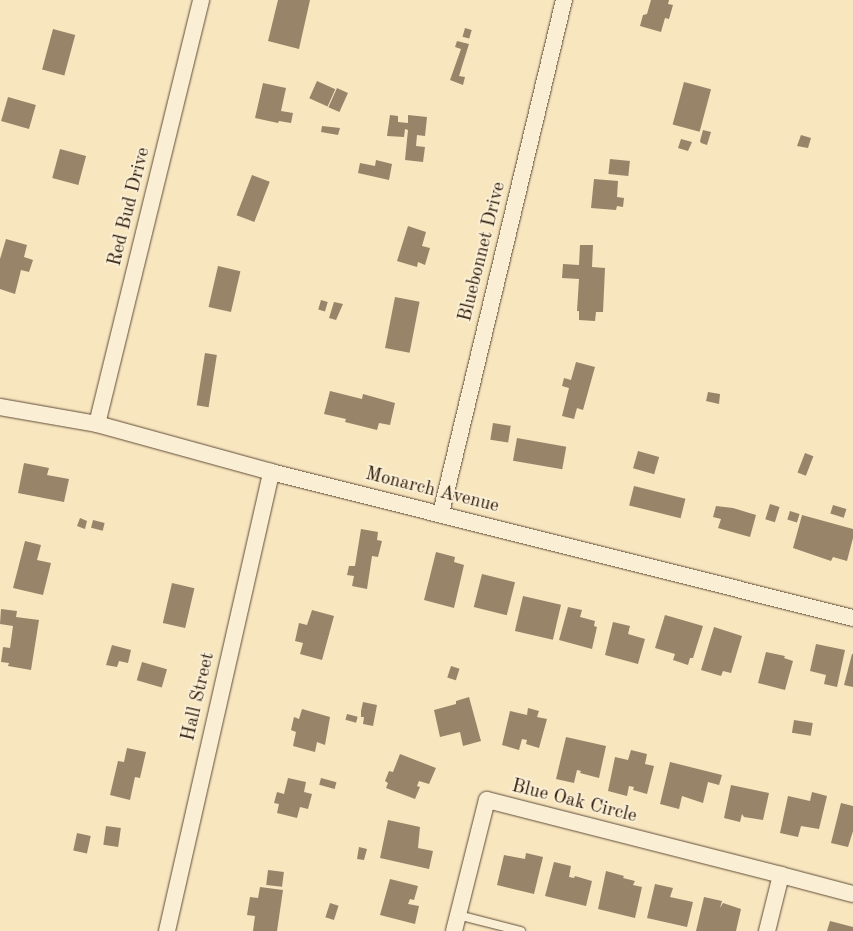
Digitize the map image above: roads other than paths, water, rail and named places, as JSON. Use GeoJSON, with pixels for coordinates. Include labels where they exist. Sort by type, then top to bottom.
{"type":"FeatureCollection","features":[{"type":"Feature","properties":{"kind":"street","name":"Red Bud Drive"},"geometry":{"type":"LineString","coordinates":[[97,424],[201,0]]}},
{"type":"Feature","properties":{"kind":"street","name":"Bluebonnet Drive"},"geometry":{"type":"LineString","coordinates":[[441,513],[564,0]]}},
{"type":"Feature","properties":{"kind":"street","name":"Monarch Avenue"},"geometry":{"type":"LineString","coordinates":[[0,407],[97,424],[271,472],[441,513],[853,618]]}},
{"type":"Feature","properties":{"kind":"street","name":"Hall Street"},"geometry":{"type":"LineString","coordinates":[[167,931],[271,472]]}},
{"type":"Feature","properties":{"kind":"street","name":"Blue Oak Circle"},"geometry":{"type":"LineString","coordinates":[[454,931],[487,800],[853,894]]}},
{"type":"Feature","properties":{"kind":"street"},"geometry":{"type":"LineString","coordinates":[[767,931],[782,875]]}},
{"type":"Feature","properties":{"kind":"lane"},"geometry":{"type":"LineString","coordinates":[[458,915],[521,931]]}}]}
